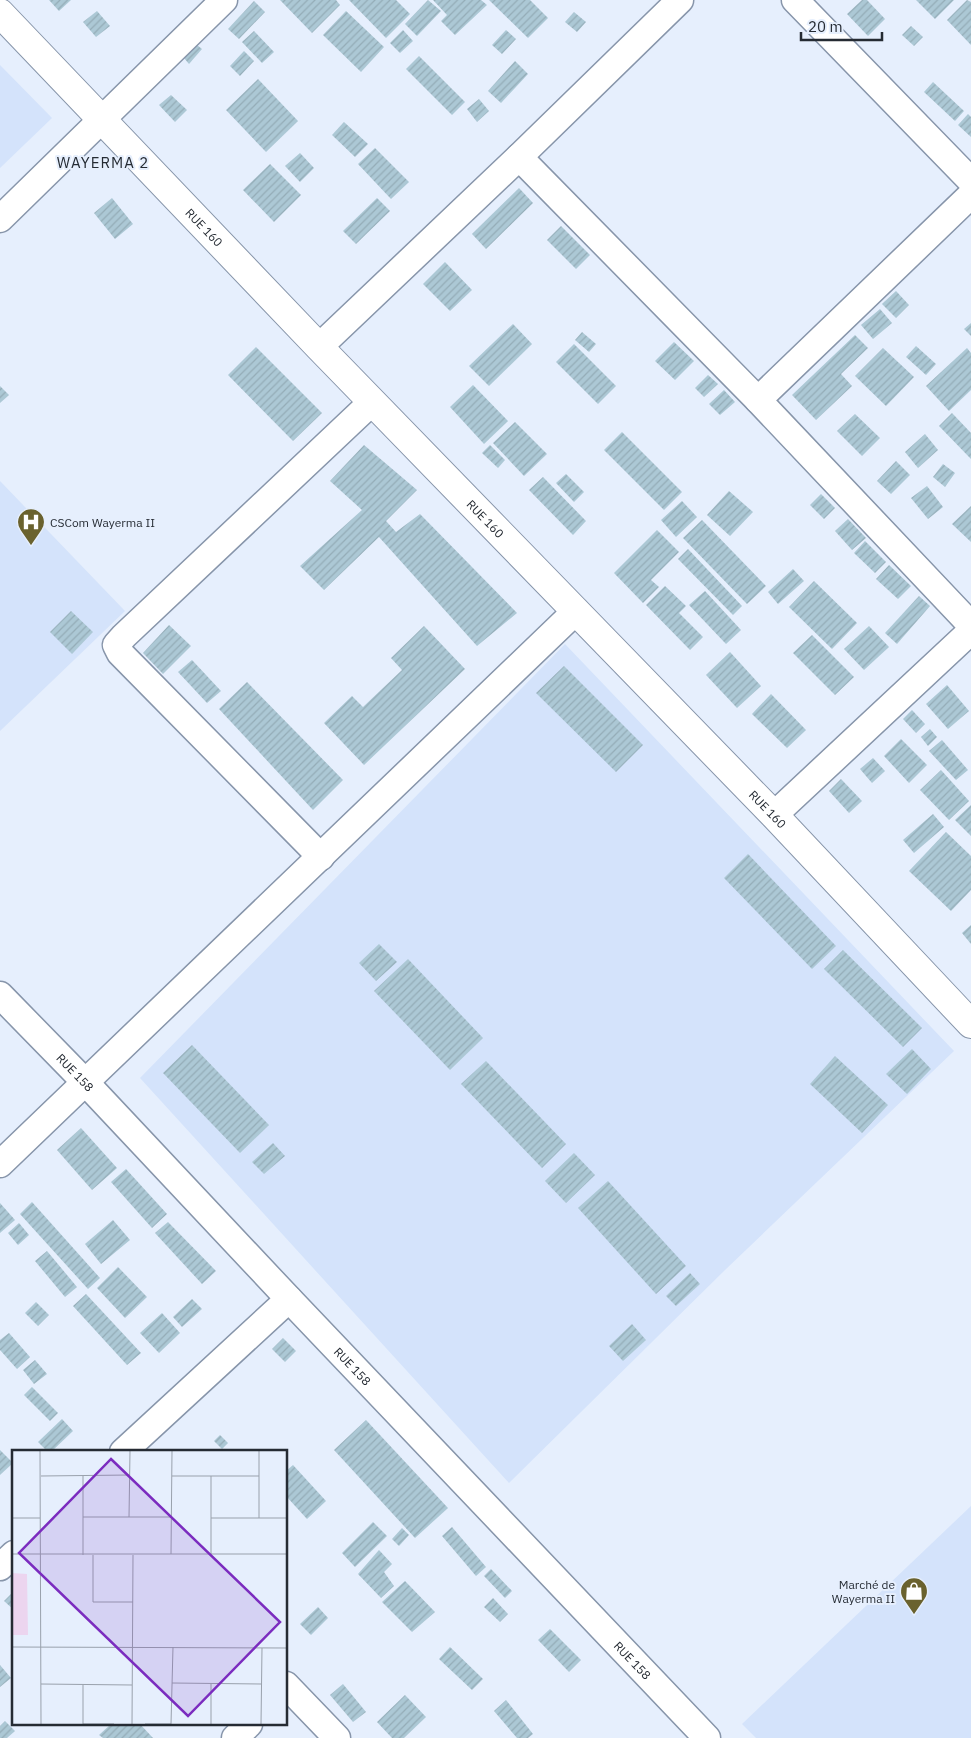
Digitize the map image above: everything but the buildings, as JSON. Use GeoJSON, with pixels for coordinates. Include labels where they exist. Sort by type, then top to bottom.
{"type":"FeatureCollection","features":[{"type":"Feature","properties":{"kind":"street"},"geometry":{"type":"LineString","coordinates":[[0,220],[224,0]]}},
{"type":"Feature","properties":{"kind":"street"},"geometry":{"type":"LineString","coordinates":[[319,347],[680,0]]}},
{"type":"Feature","properties":{"kind":"street"},"geometry":{"type":"LineString","coordinates":[[795,0],[971,180]]}},
{"type":"Feature","properties":{"kind":"street","name":"RUE 160"},"geometry":{"type":"LineString","coordinates":[[0,13],[372,402],[774,815],[971,1024]]}},
{"type":"Feature","properties":{"kind":"street"},"geometry":{"type":"LineString","coordinates":[[518,157],[758,400],[971,625]]}},
{"type":"Feature","properties":{"kind":"street"},"geometry":{"type":"LineString","coordinates":[[758,400],[971,195]]}},
{"type":"Feature","properties":{"kind":"street"},"geometry":{"type":"LineString","coordinates":[[321,857],[120,652],[116,645],[372,402]]}},
{"type":"Feature","properties":{"kind":"street"},"geometry":{"type":"LineString","coordinates":[[0,1164],[576,611]]}},
{"type":"Feature","properties":{"kind":"street"},"geometry":{"type":"LineString","coordinates":[[774,815],[971,631]]}},
{"type":"Feature","properties":{"kind":"street","name":"RUE 158"},"geometry":{"type":"LineString","coordinates":[[0,995],[86,1083],[707,1738]]}},
{"type":"Feature","properties":{"kind":"street"},"geometry":{"type":"LineString","coordinates":[[125,1450],[289,1299]]}},
{"type":"Feature","properties":{"kind":"street"},"geometry":{"type":"LineString","coordinates":[[0,1566],[12,1556]]}},
{"type":"Feature","properties":{"kind":"street"},"geometry":{"type":"LineString","coordinates":[[288,1687],[338,1738]]}},
{"type":"Feature","properties":{"kind":"street"},"geometry":{"type":"LineString","coordinates":[[235,1738],[247,1726]]}},
{"type":"Feature","properties":{"kind":"shaded area"},"geometry":{"type":"Polygon","coordinates":[[[0,65],[52,118],[0,168],[0,65]]]}},
{"type":"Feature","properties":{"kind":"shaded area","name":"CSCom Wayerma II"},"geometry":{"type":"Polygon","coordinates":[[[0,481],[125,611],[0,731],[0,481]]]}},
{"type":"Feature","properties":{"kind":"shaded area"},"geometry":{"type":"Polygon","coordinates":[[[565,644],[954,1051],[725,1270],[509,1483],[140,1078],[565,644]]]}},
{"type":"Feature","properties":{"kind":"shaded area","name":"Marché de Wayerma II"},"geometry":{"type":"Polygon","coordinates":[[[971,1506],[971,1738],[756,1738],[742,1724],[971,1506]]]}},
{"type":"Feature","properties":{"kind":"place","name":"CSCom Wayerma II"},"geometry":{"type":"Point","coordinates":[31,546]}},
{"type":"Feature","properties":{"kind":"place","name":"Marché de Wayerma II"},"geometry":{"type":"Point","coordinates":[914,1615]}},
{"type":"Feature","properties":{"kind":"district","name":"WAYERMA 2"},"geometry":{"type":"Point","coordinates":[103,162]}}]}
